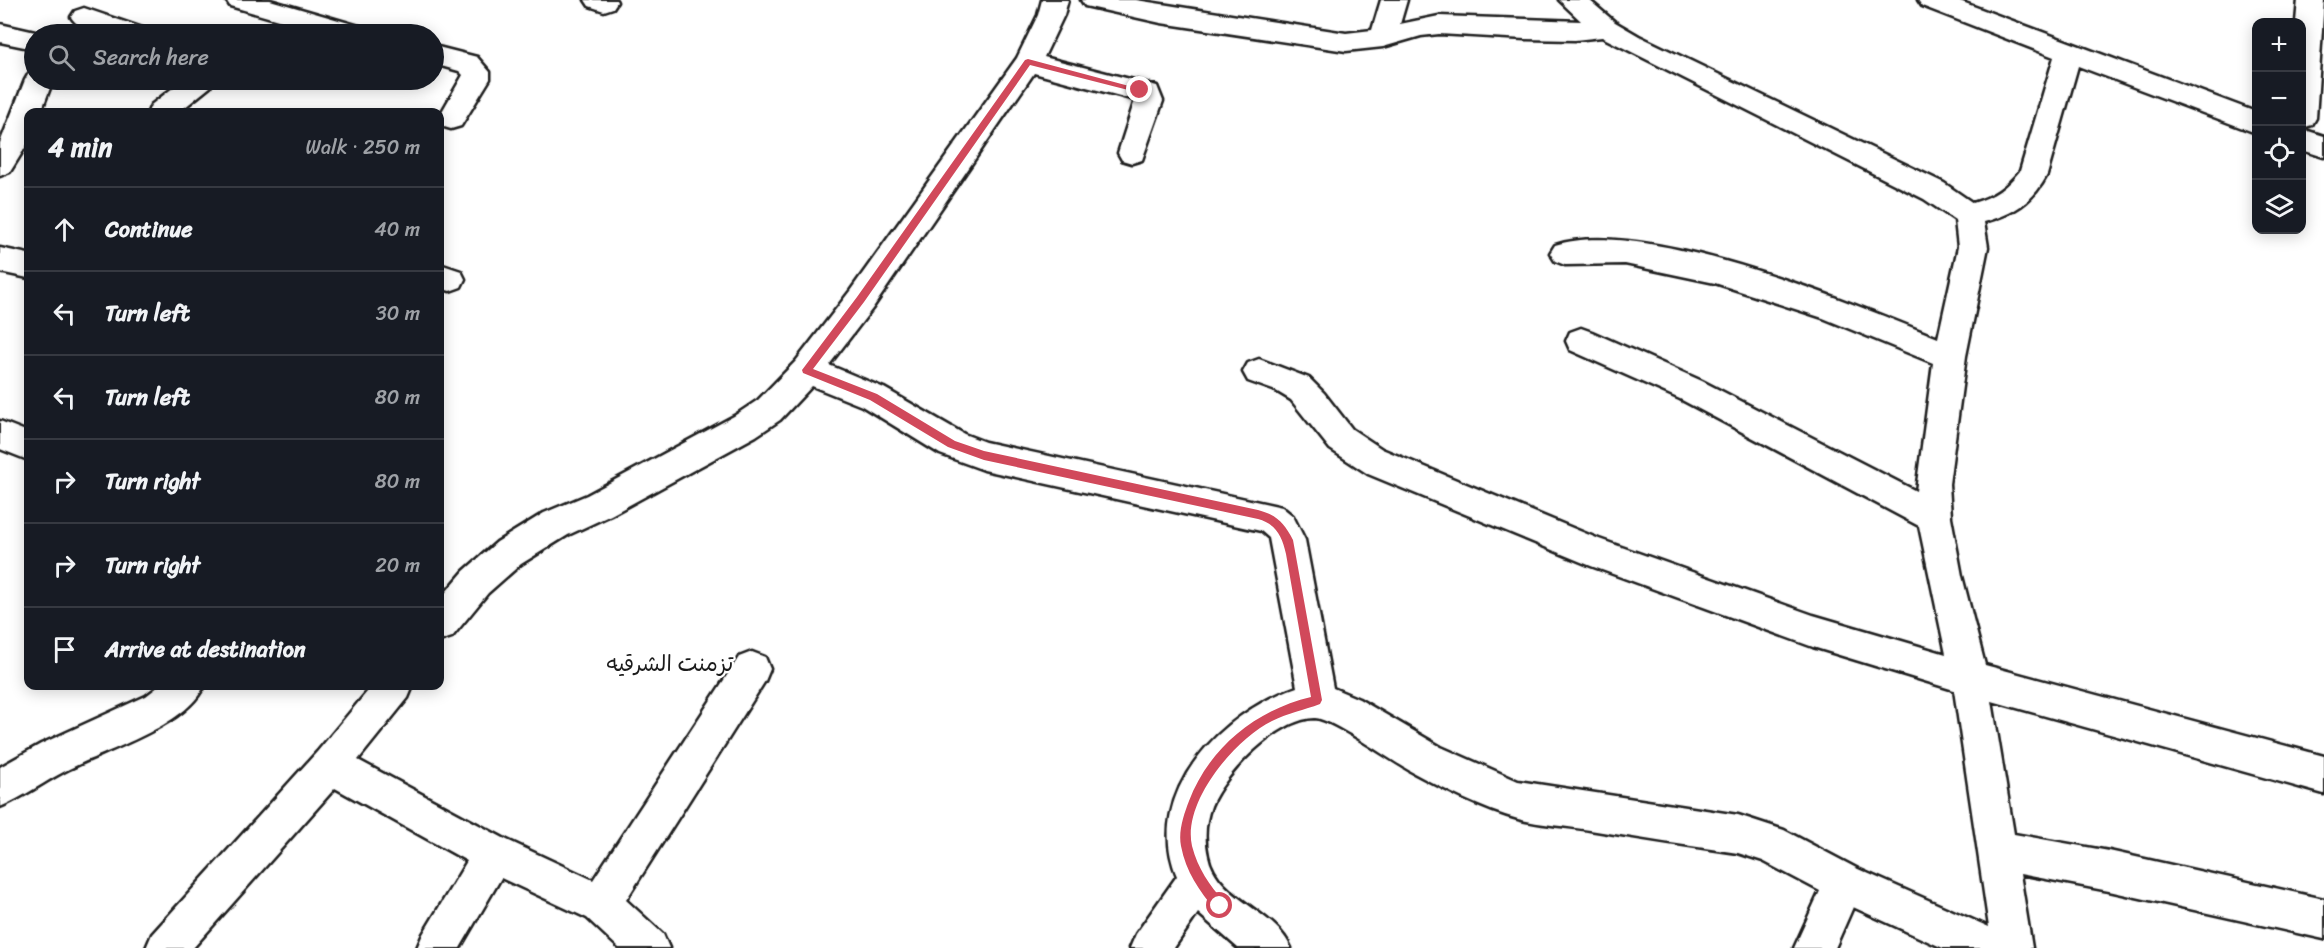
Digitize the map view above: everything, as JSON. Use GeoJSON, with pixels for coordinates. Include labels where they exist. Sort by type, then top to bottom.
{"type":"FeatureCollection","features":[{"type":"Feature","properties":{"kind":"street"},"geometry":{"type":"LineString","coordinates":[[77,24],[104,0]]}},
{"type":"Feature","properties":{"kind":"street"},"geometry":{"type":"LineString","coordinates":[[239,0],[313,24]]}},
{"type":"Feature","properties":{"kind":"street"},"geometry":{"type":"LineString","coordinates":[[444,620],[476,582],[509,553],[556,524],[599,505],[745,426],[769,410],[807,370],[861,300],[1028,62],[1047,24],[1055,0]]}},
{"type":"Feature","properties":{"kind":"street"},"geometry":{"type":"LineString","coordinates":[[1094,0],[1161,14],[1346,42],[1383,38],[1420,27],[1439,25],[1525,30],[1606,28]]}},
{"type":"Feature","properties":{"kind":"street"},"geometry":{"type":"LineString","coordinates":[[1383,38],[1394,0]]}},
{"type":"Feature","properties":{"kind":"street"},"geometry":{"type":"LineString","coordinates":[[1572,0],[1606,28],[1630,42],[1934,191],[1969,215],[1973,230],[1972,248],[1950,356],[1932,484],[1934,517],[1945,576],[1970,678],[2012,948]]}},
{"type":"Feature","properties":{"kind":"street"},"geometry":{"type":"LineString","coordinates":[[1931,0],[1997,12],[2068,53],[2252,122]]}},
{"type":"Feature","properties":{"kind":"street"},"geometry":{"type":"LineString","coordinates":[[2305,72],[2311,0]]}},
{"type":"Feature","properties":{"kind":"street"},"geometry":{"type":"LineString","coordinates":[[0,33],[24,37]]}},
{"type":"Feature","properties":{"kind":"street"},"geometry":{"type":"LineString","coordinates":[[1969,215],[1998,207],[2018,194],[2033,175],[2068,53]]}},
{"type":"Feature","properties":{"kind":"street"},"geometry":{"type":"LineString","coordinates":[[444,58],[468,64],[477,72],[476,79],[451,119]]}},
{"type":"Feature","properties":{"kind":"street"},"geometry":{"type":"LineString","coordinates":[[1028,62],[1147,93],[1149,101],[1132,153]]}},
{"type":"Feature","properties":{"kind":"street"},"geometry":{"type":"LineString","coordinates":[[32,108],[36,90]]}},
{"type":"Feature","properties":{"kind":"street"},"geometry":{"type":"LineString","coordinates":[[166,108],[188,90]]}},
{"type":"Feature","properties":{"kind":"street"},"geometry":{"type":"LineString","coordinates":[[0,165],[23,140]]}},
{"type":"Feature","properties":{"kind":"street"},"geometry":{"type":"LineString","coordinates":[[2306,142],[2324,147]]}},
{"type":"Feature","properties":{"kind":"street"},"geometry":{"type":"LineString","coordinates":[[1565,254],[1632,254],[1735,276],[1806,298],[1950,356]]}},
{"type":"Feature","properties":{"kind":"street"},"geometry":{"type":"LineString","coordinates":[[0,260],[24,265]]}},
{"type":"Feature","properties":{"kind":"street"},"geometry":{"type":"LineString","coordinates":[[1581,341],[1691,390],[1934,517]]}},
{"type":"Feature","properties":{"kind":"street"},"geometry":{"type":"LineString","coordinates":[[807,370],[873,397],[952,444],[984,456],[1270,518],[1281,526],[1288,540],[1317,700]]}},
{"type":"Feature","properties":{"kind":"street"},"geometry":{"type":"LineString","coordinates":[[1259,372],[1287,382],[1302,391],[1322,412],[1340,438],[1380,465],[1591,551],[1761,613],[1970,678],[2324,775]]}},
{"type":"Feature","properties":{"kind":"street"},"geometry":{"type":"LineString","coordinates":[[0,435],[24,444]]}},
{"type":"Feature","properties":{"kind":"street"},"geometry":{"type":"LineString","coordinates":[[600,904],[752,669]]}},
{"type":"Feature","properties":{"kind":"street"},"geometry":{"type":"LineString","coordinates":[[0,788],[64,752],[159,708],[181,690]]}},
{"type":"Feature","properties":{"kind":"street"},"geometry":{"type":"LineString","coordinates":[[166,948],[330,765],[392,690]]}},
{"type":"Feature","properties":{"kind":"street"},"geometry":{"type":"LineString","coordinates":[[1271,948],[1220,906],[1198,879],[1186,844],[1188,817],[1200,785],[1216,761],[1237,741],[1266,718],[1317,700],[1362,720],[1397,744],[1489,790],[1518,800],[1738,834],[1770,844],[1844,883],[1989,948]]}},
{"type":"Feature","properties":{"kind":"street"},"geometry":{"type":"LineString","coordinates":[[330,765],[493,854],[600,904],[649,948]]}},
{"type":"Feature","properties":{"kind":"street"},"geometry":{"type":"LineString","coordinates":[[1995,850],[2109,871],[2324,919]]}},
{"type":"Feature","properties":{"kind":"street"},"geometry":{"type":"LineString","coordinates":[[438,948],[493,854]]}},
{"type":"Feature","properties":{"kind":"street"},"geometry":{"type":"LineString","coordinates":[[1150,948],[1198,879]]}},
{"type":"Feature","properties":{"kind":"street"},"geometry":{"type":"LineString","coordinates":[[1814,948],[1844,883]]}},
{"type":"Feature","properties":{"kind":"district","name":"تزمنت الشرقيه"},"geometry":{"type":"Point","coordinates":[670,663]}},
{"type":"Feature","properties":{"kind":"route"},"geometry":{"type":"LineString","coordinates":[[1140,90],[1028,62],[905,234],[861,300],[807,370],[873,397],[952,444],[984,456],[1258,514],[1270,518],[1281,526],[1288,540],[1291,554],[1317,700],[1266,718],[1216,761],[1200,785],[1188,817],[1186,844],[1198,879],[1220,906]]}}]}
